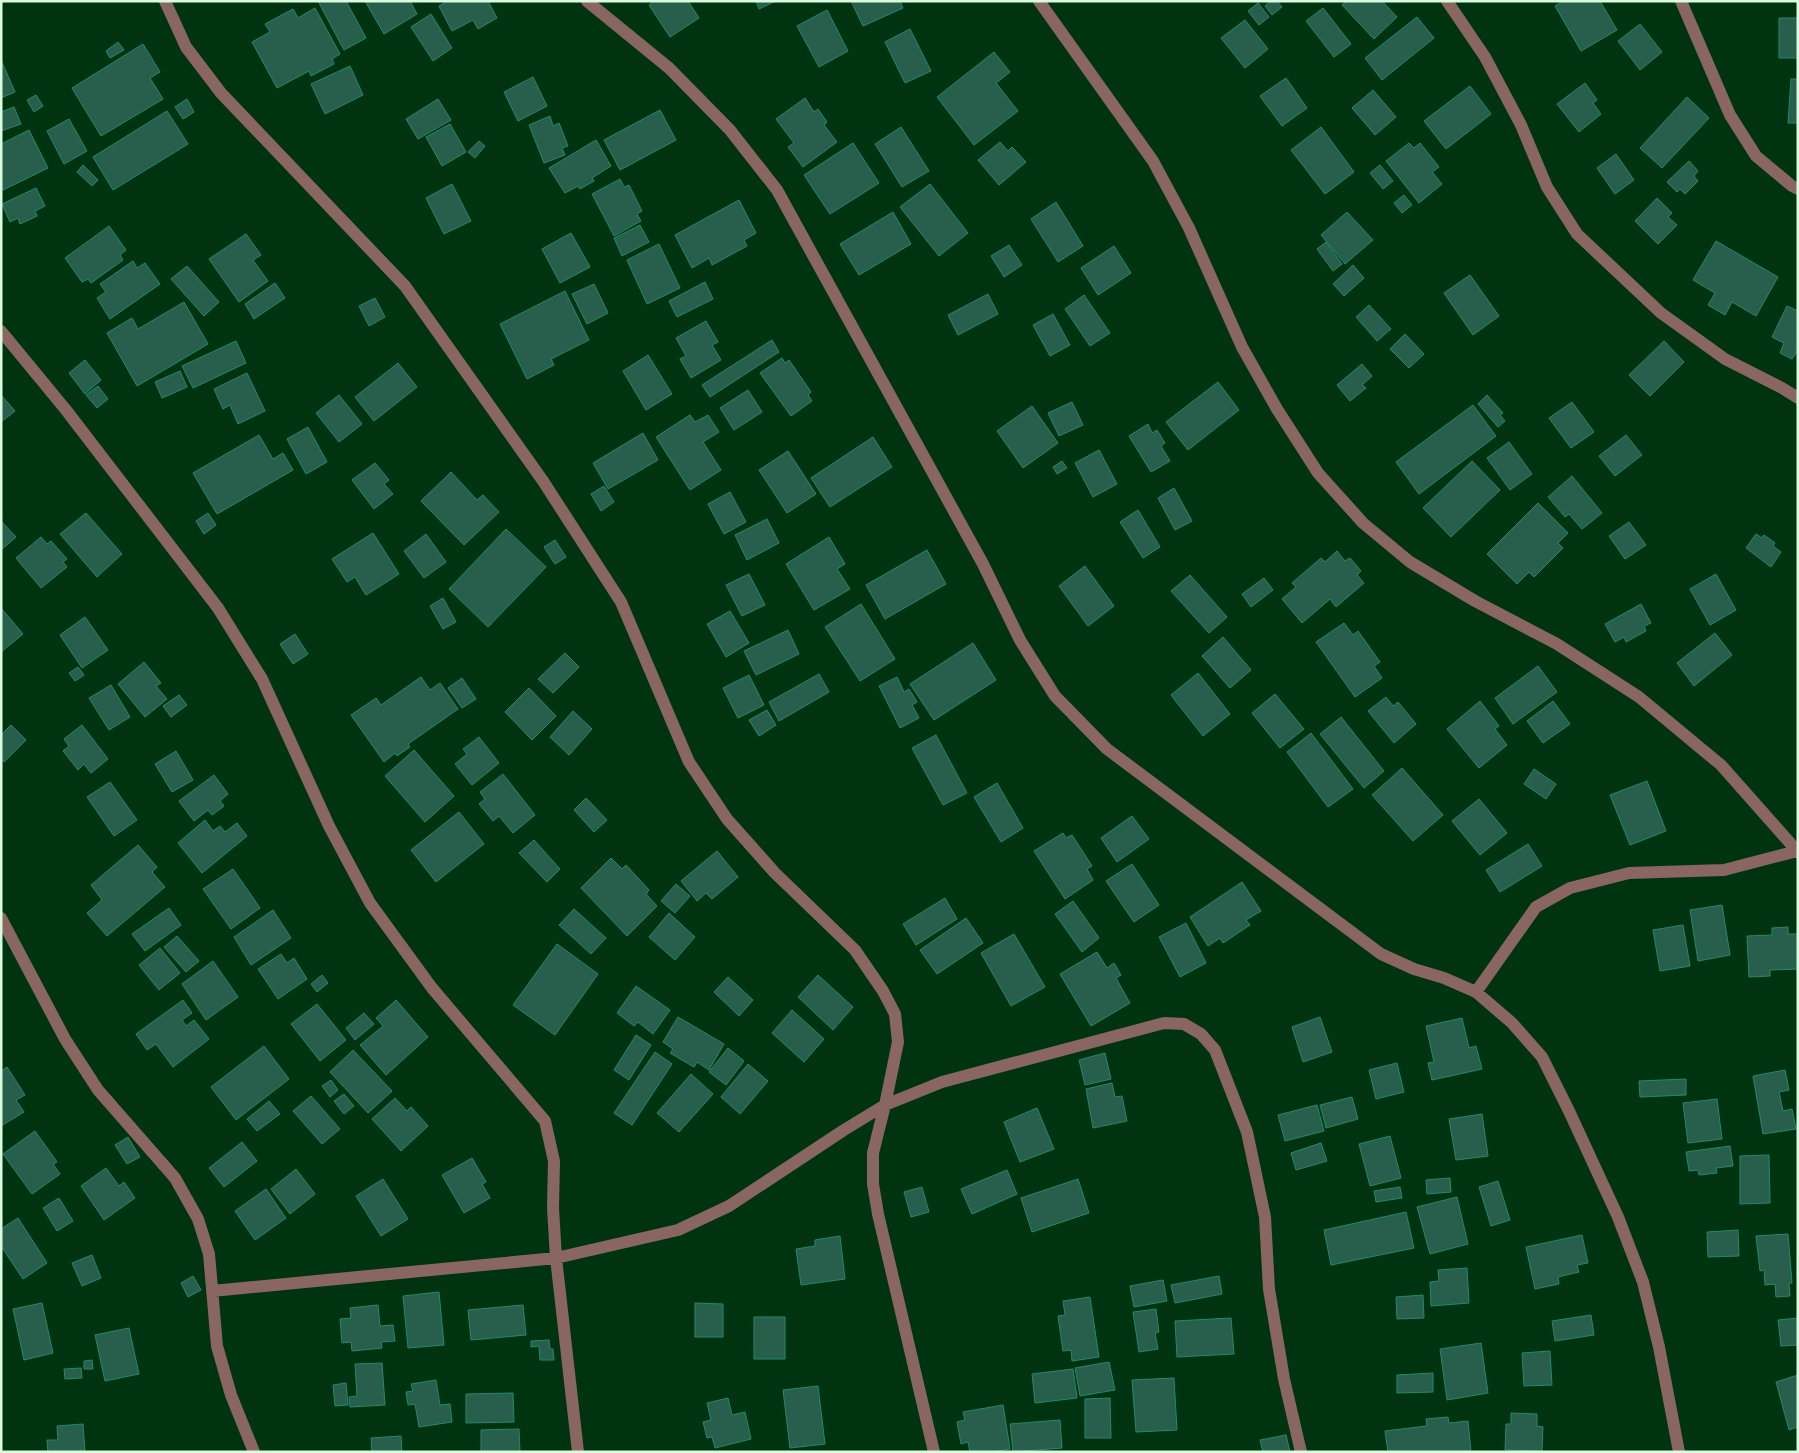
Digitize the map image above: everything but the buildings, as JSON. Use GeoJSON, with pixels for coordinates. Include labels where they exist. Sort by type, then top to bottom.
{"type":"FeatureCollection","features":[{"type":"Feature","properties":{"kind":"street"},"geometry":{"type":"LineString","coordinates":[[165,1],[186,48],[220,93],[405,286],[543,481],[621,602],[689,762],[726,819],[775,873],[855,950],[883,991],[895,1014],[898,1042],[886,1105],[873,1153],[873,1184],[934,1452]]}},
{"type":"Feature","properties":{"kind":"street"},"geometry":{"type":"LineString","coordinates":[[588,1],[669,68],[730,130],[777,190],[983,564],[1020,640],[1055,696],[1107,749],[1381,954],[1414,969],[1444,978],[1476,992],[1512,1023],[1542,1057],[1618,1217],[1643,1282],[1659,1346],[1679,1452]]}},
{"type":"Feature","properties":{"kind":"street"},"geometry":{"type":"LineString","coordinates":[[1039,1],[1153,161],[1189,228],[1242,347],[1277,409],[1318,473],[1363,523],[1410,562],[1475,601],[1557,644],[1638,697],[1721,765],[1798,851],[1724,870],[1629,873],[1570,888],[1536,907],[1476,992]]}},
{"type":"Feature","properties":{"kind":"street"},"geometry":{"type":"LineString","coordinates":[[1447,1],[1485,57],[1521,125],[1547,187],[1578,234],[1661,313],[1725,359],[1798,398]]}},
{"type":"Feature","properties":{"kind":"street"},"geometry":{"type":"LineString","coordinates":[[1681,1],[1730,115],[1756,156],[1798,189]]}},
{"type":"Feature","properties":{"kind":"street"},"geometry":{"type":"LineString","coordinates":[[1,331],[66,410],[218,608],[262,679],[329,826],[370,903],[432,988],[545,1121],[554,1161],[553,1208],[556,1258],[578,1452]]}},
{"type":"Feature","properties":{"kind":"street"},"geometry":{"type":"LineString","coordinates":[[1,918],[65,1040],[98,1090],[175,1178],[198,1219],[209,1254],[217,1346],[231,1395],[254,1452]]}},
{"type":"Feature","properties":{"kind":"street"},"geometry":{"type":"LineString","coordinates":[[212,1291],[556,1258],[678,1230],[729,1206],[844,1130],[886,1105],[942,1082],[1164,1023],[1184,1024],[1201,1034],[1215,1050],[1247,1132],[1265,1217],[1269,1289],[1284,1379],[1301,1452]]}}]}
